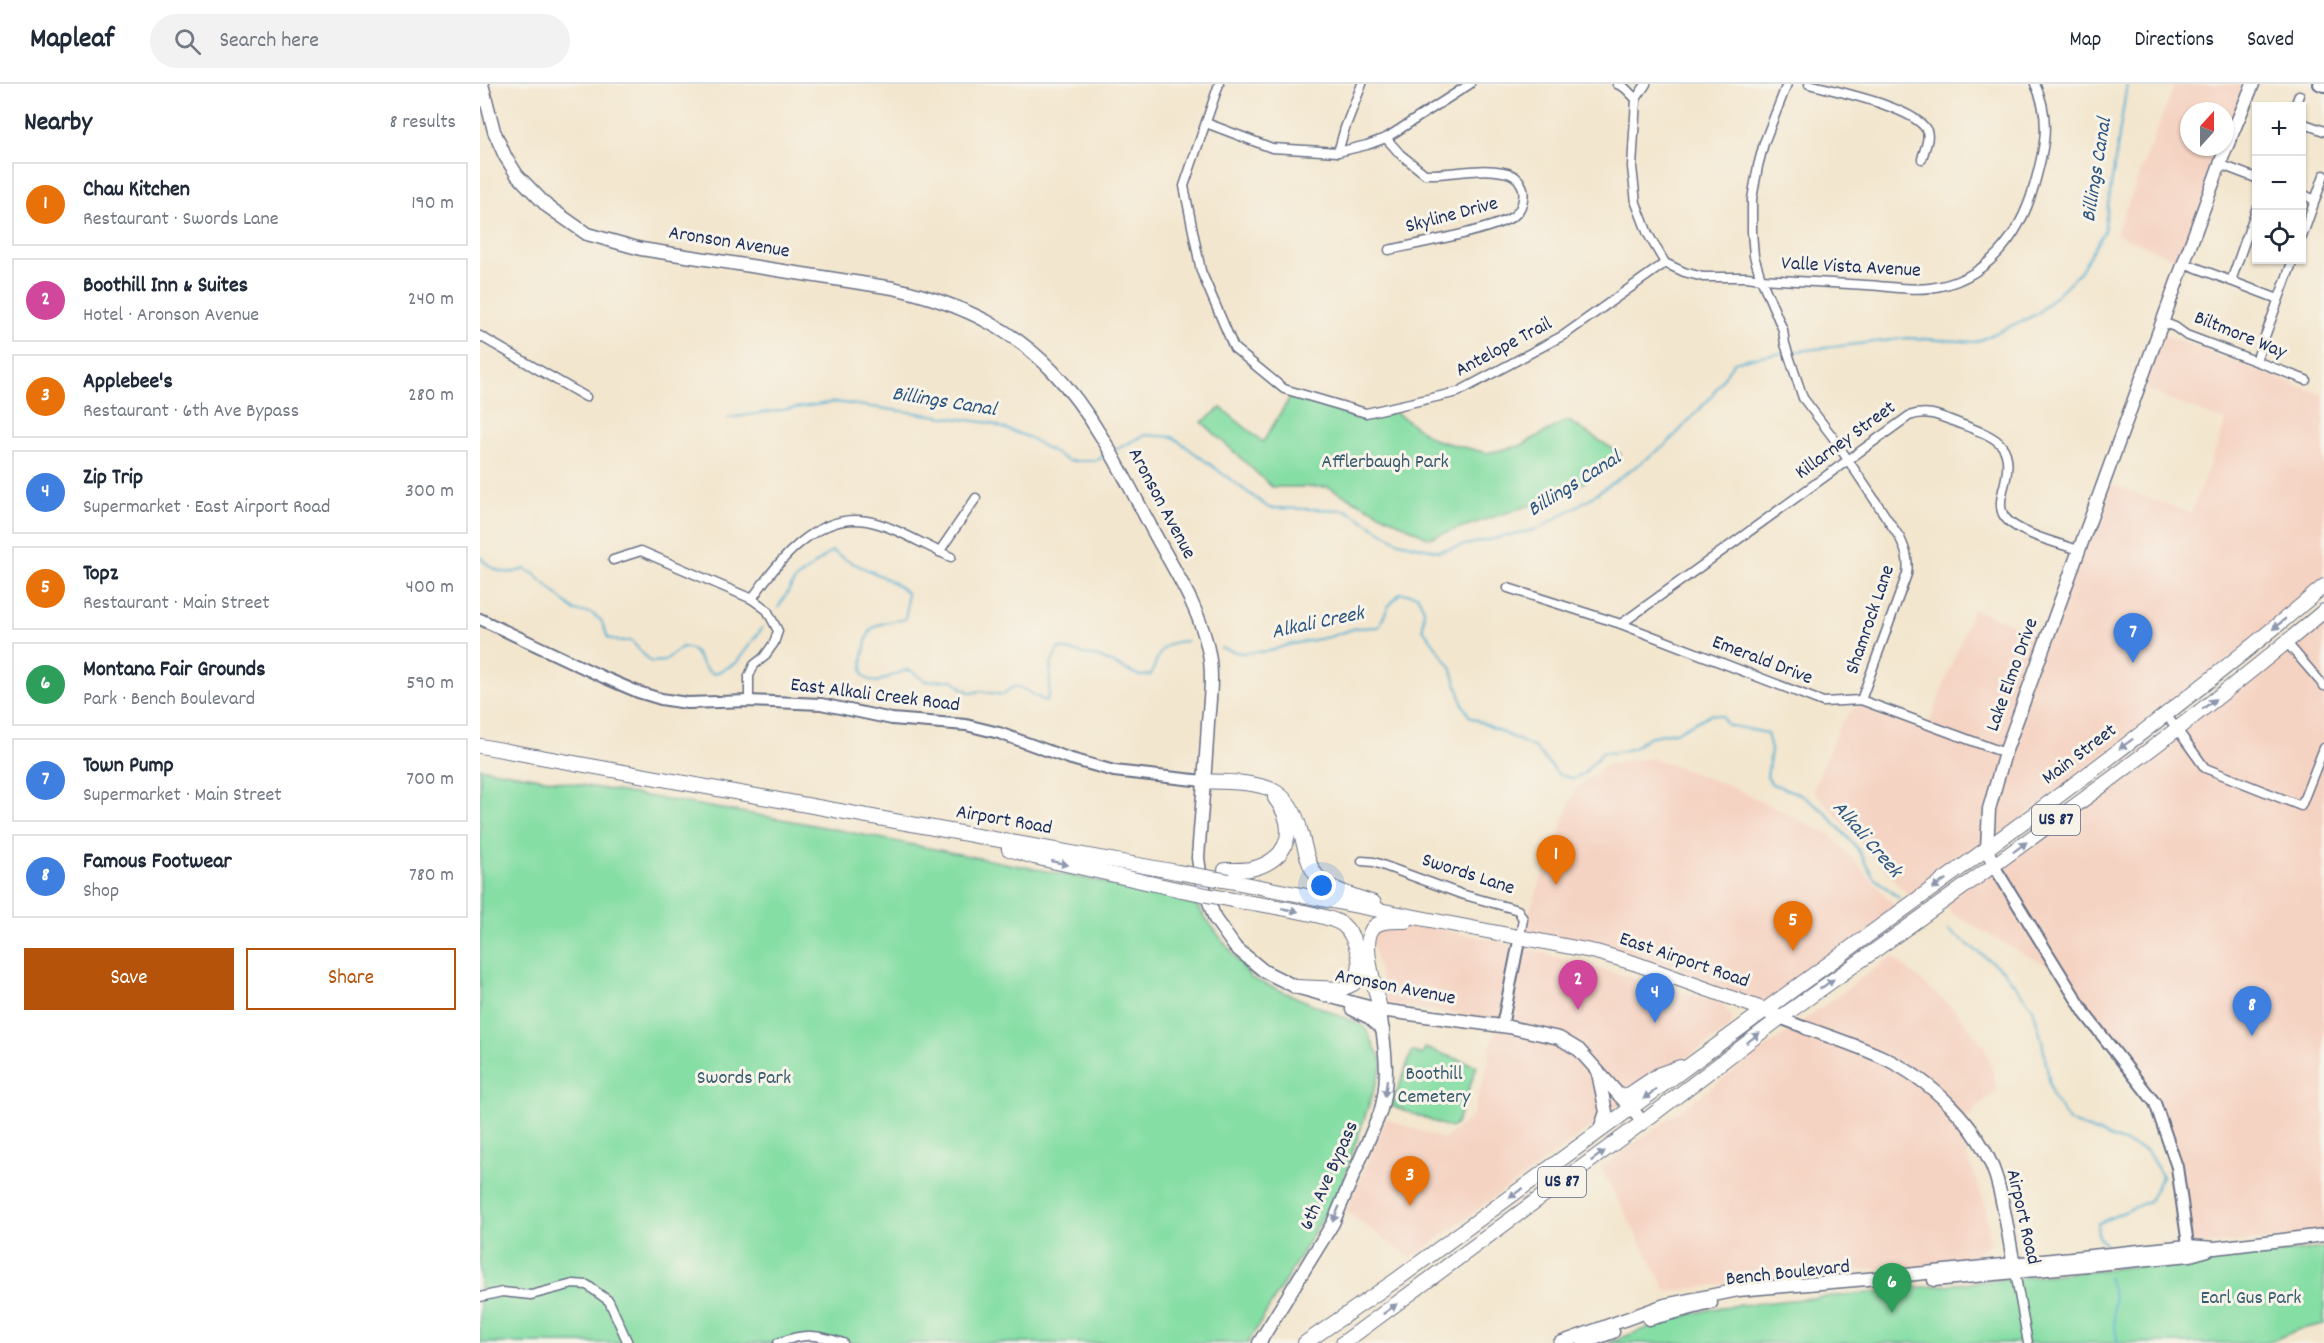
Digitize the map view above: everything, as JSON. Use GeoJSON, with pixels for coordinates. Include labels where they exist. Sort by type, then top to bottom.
{"type":"FeatureCollection","features":[{"type":"Feature","properties":{"kind":"main road","name":"Aronson Avenue"},"geometry":{"type":"LineString","coordinates":[[482,84],[482,99],[494,131],[505,156],[517,175],[548,206],[587,234],[641,249],[893,288],[946,302],[1002,329],[1032,350],[1076,396],[1104,440],[1201,621],[1210,656],[1210,686],[1198,858],[1201,879],[1215,919],[1230,940],[1248,959],[1264,971],[1296,987],[1380,1010],[1502,1026],[1559,1038],[1579,1050],[1643,1122]]}},
{"type":"Feature","properties":{"kind":"main road","name":"Lake Elmo Drive"},"geometry":{"type":"LineString","coordinates":[[1994,866],[1987,849],[1989,809],[2005,753],[2220,164],[2253,84]]}},
{"type":"Feature","properties":{"kind":"main road","name":"Main Street"},"geometry":{"type":"LineString","coordinates":[[1765,1010],[1987,849],[2166,714],[2324,586]]}},
{"type":"Feature","properties":{"kind":"main road","name":"Main Street"},"geometry":{"type":"LineString","coordinates":[[1780,1018],[1994,866],[2176,729],[2287,643],[2324,611]]}},
{"type":"Feature","properties":{"kind":"main road","name":"Airport Road"},"geometry":{"type":"LineString","coordinates":[[480,746],[1177,872],[1227,876],[1404,915],[1520,936]]}},
{"type":"Feature","properties":{"kind":"main road"},"geometry":{"type":"LineString","coordinates":[[1203,781],[1260,786],[1278,792],[1289,801],[1296,813],[1310,866],[1318,877],[1337,889],[1404,915]]}},
{"type":"Feature","properties":{"kind":"main road"},"geometry":{"type":"LineString","coordinates":[[1227,876],[1264,865],[1277,857],[1286,843],[1289,828],[1284,812],[1277,800],[1260,786]]}},
{"type":"Feature","properties":{"kind":"main road"},"geometry":{"type":"LineString","coordinates":[[964,834],[1034,857],[1181,890],[1320,916],[1342,924],[1351,934],[1357,951],[1360,969],[1353,984],[1342,989],[1296,987]]}},
{"type":"Feature","properties":{"kind":"main road"},"geometry":{"type":"LineString","coordinates":[[1380,1010],[1366,941],[1371,929],[1378,924],[1389,922],[1436,921]]}},
{"type":"Feature","properties":{"kind":"main road","name":"East Airport Road"},"geometry":{"type":"LineString","coordinates":[[1520,936],[1629,962],[1765,1010]]}},
{"type":"Feature","properties":{"kind":"main road"},"geometry":{"type":"LineString","coordinates":[[1296,987],[1365,1014],[1383,1030]]}},
{"type":"Feature","properties":{"kind":"main road","name":"6th Ave Bypass"},"geometry":{"type":"LineString","coordinates":[[1259,1343],[1333,1223],[1380,1113],[1388,1074],[1380,1010]]}},
{"type":"Feature","properties":{"kind":"main road","name":"Airport Road"},"geometry":{"type":"LineString","coordinates":[[1765,1010],[1780,1018]]}},
{"type":"Feature","properties":{"kind":"main road","name":"US 87"},"geometry":{"type":"LineString","coordinates":[[1305,1343],[1399,1278],[1765,1010]]}},
{"type":"Feature","properties":{"kind":"main road","name":"US 87"},"geometry":{"type":"LineString","coordinates":[[1342,1343],[1643,1122],[1780,1018]]}},
{"type":"Feature","properties":{"kind":"main road","name":"Airport Road"},"geometry":{"type":"LineString","coordinates":[[1806,1028],[1868,1051],[1899,1066],[1928,1086],[1956,1113],[1983,1148],[1996,1177],[2014,1267]]}},
{"type":"Feature","properties":{"kind":"main road"},"geometry":{"type":"LineString","coordinates":[[1621,1096],[1630,1094],[1660,1074],[1690,1064]]}},
{"type":"Feature","properties":{"kind":"main road","name":"Aronson Avenue"},"geometry":{"type":"LineString","coordinates":[[1598,1073],[1606,1112],[1599,1132]]}},
{"type":"Feature","properties":{"kind":"main road"},"geometry":{"type":"LineString","coordinates":[[1560,1343],[1665,1305],[1720,1293],[2215,1248],[2324,1234]]}},
{"type":"Feature","properties":{"kind":"main road","name":"Bench Boulevard"},"geometry":{"type":"LineString","coordinates":[[1584,1343],[1655,1317],[1721,1300],[2014,1267]]}},
{"type":"Feature","properties":{"kind":"street","name":"Antelope Trail"},"geometry":{"type":"LineString","coordinates":[[1219,84],[1184,186],[1201,271],[1234,348],[1284,389],[1366,413],[1458,392],[1564,335],[1665,263]]}},
{"type":"Feature","properties":{"kind":"street"},"geometry":{"type":"LineString","coordinates":[[1338,152],[1362,84]]}},
{"type":"Feature","properties":{"kind":"street"},"geometry":{"type":"LineString","coordinates":[[1206,123],[1272,148],[1338,152],[1386,138],[1470,84]]}},
{"type":"Feature","properties":{"kind":"street"},"geometry":{"type":"LineString","coordinates":[[1617,84],[1625,88],[1636,99]]}},
{"type":"Feature","properties":{"kind":"street"},"geometry":{"type":"LineString","coordinates":[[1646,84],[1636,99],[1632,167],[1636,203],[1648,234],[1665,263]]}},
{"type":"Feature","properties":{"kind":"street"},"geometry":{"type":"LineString","coordinates":[[1761,279],[1754,256],[1752,199],[1764,143],[1787,84]]}},
{"type":"Feature","properties":{"kind":"street"},"geometry":{"type":"LineString","coordinates":[[1809,84],[1889,106],[1922,125],[1927,132],[1928,140],[1922,159]]}},
{"type":"Feature","properties":{"kind":"street","name":"Valle Vista Avenue"},"geometry":{"type":"LineString","coordinates":[[1665,263],[1684,272],[1703,277],[1747,277],[1928,289],[1963,279],[1979,270],[2007,244],[2018,228],[2031,198],[2046,136],[2045,114],[2035,84]]}},
{"type":"Feature","properties":{"kind":"street"},"geometry":{"type":"LineString","coordinates":[[2319,84],[2324,86]]}},
{"type":"Feature","properties":{"kind":"street"},"geometry":{"type":"LineString","coordinates":[[2296,102],[2299,95]]}},
{"type":"Feature","properties":{"kind":"street"},"geometry":{"type":"LineString","coordinates":[[2306,125],[2324,131]]}},
{"type":"Feature","properties":{"kind":"street","name":"Skyline Drive"},"geometry":{"type":"LineString","coordinates":[[1386,138],[1400,154],[1425,174],[1494,170],[1506,172],[1516,177],[1522,186],[1523,200],[1517,213],[1500,224],[1389,250]]}},
{"type":"Feature","properties":{"kind":"street"},"geometry":{"type":"LineString","coordinates":[[2220,164],[2252,176]]}},
{"type":"Feature","properties":{"kind":"street"},"geometry":{"type":"LineString","coordinates":[[2306,224],[2324,175]]}},
{"type":"Feature","properties":{"kind":"street"},"geometry":{"type":"LineString","coordinates":[[2306,196],[2315,200]]}},
{"type":"Feature","properties":{"kind":"street"},"geometry":{"type":"LineString","coordinates":[[2231,280],[2252,221]]}},
{"type":"Feature","properties":{"kind":"street"},"geometry":{"type":"LineString","coordinates":[[2184,263],[2278,299]]}},
{"type":"Feature","properties":{"kind":"street"},"geometry":{"type":"LineString","coordinates":[[2256,361],[2291,264]]}},
{"type":"Feature","properties":{"kind":"street","name":"Shamrock Lane"},"geometry":{"type":"LineString","coordinates":[[1761,279],[1783,330],[1785,344],[1803,398],[1832,436],[1900,538],[1907,553],[1907,574],[1861,700]]}},
{"type":"Feature","properties":{"kind":"street","name":"Biltmore Way"},"geometry":{"type":"LineString","coordinates":[[2162,322],[2186,335],[2306,380]]}},
{"type":"Feature","properties":{"kind":"street"},"geometry":{"type":"LineString","coordinates":[[480,336],[586,397]]}},
{"type":"Feature","properties":{"kind":"street","name":"Killarney Street"},"geometry":{"type":"LineString","coordinates":[[1621,624],[1909,416],[1921,411],[1988,434],[2003,445],[2008,460],[2008,472],[2001,497],[2001,507],[2005,517],[2013,525],[2027,532],[2079,550]]}},
{"type":"Feature","properties":{"kind":"street"},"geometry":{"type":"LineString","coordinates":[[939,552],[976,498]]}},
{"type":"Feature","properties":{"kind":"street"},"geometry":{"type":"LineString","coordinates":[[752,599],[792,551],[821,527],[834,521],[868,521],[951,557]]}},
{"type":"Feature","properties":{"kind":"street"},"geometry":{"type":"LineString","coordinates":[[613,560],[641,551],[752,599],[767,610],[778,631],[774,643],[764,657],[754,665],[749,676],[749,702]]}},
{"type":"Feature","properties":{"kind":"street","name":"Emerald Drive"},"geometry":{"type":"LineString","coordinates":[[1508,588],[1621,624],[1823,702],[1861,700],[2005,753]]}},
{"type":"Feature","properties":{"kind":"street","name":"East Alkali Creek Road"},"geometry":{"type":"LineString","coordinates":[[480,619],[638,692],[687,703],[821,704],[891,718],[966,724],[1114,771],[1203,781]]}},
{"type":"Feature","properties":{"kind":"street"},"geometry":{"type":"LineString","coordinates":[[2287,643],[2324,686]]}},
{"type":"Feature","properties":{"kind":"street"},"geometry":{"type":"LineString","coordinates":[[2166,714],[2205,768],[2301,806],[2324,748]]}},
{"type":"Feature","properties":{"kind":"street","name":"Swords Lane"},"geometry":{"type":"LineString","coordinates":[[1362,861],[1374,862],[1461,894],[1518,910],[1523,919],[1502,1026]]}},
{"type":"Feature","properties":{"kind":"street","name":"Lake Elmo Drive"},"geometry":{"type":"LineString","coordinates":[[1994,866],[2086,1015],[2155,1103],[2177,1167],[2189,1250]]}},
{"type":"Feature","properties":{"kind":"street","name":"Airport Road"},"geometry":{"type":"LineString","coordinates":[[1780,1018],[1806,1028]]}},
{"type":"Feature","properties":{"kind":"street","name":"Airport Road"},"geometry":{"type":"LineString","coordinates":[[2014,1267],[2028,1343]]}},
{"type":"Feature","properties":{"kind":"street"},"geometry":{"type":"LineString","coordinates":[[480,1297],[502,1292],[531,1296],[573,1284],[587,1285],[609,1301],[628,1343]]}},
{"type":"Feature","properties":{"kind":"street"},"geometry":{"type":"LineString","coordinates":[[778,1343],[798,1336],[823,1337],[843,1343]]}},
{"type":"Feature","properties":{"kind":"shaded area"},"geometry":{"type":"Polygon","coordinates":[[[2175,84],[2253,84],[2234,133],[2234,102],[2180,102],[2180,156],[2225,156],[2184,263],[2116,234],[2175,84]]]}},
{"type":"Feature","properties":{"kind":"shaded area"},"geometry":{"type":"Polygon","coordinates":[[[2158,333],[2324,395],[2324,585],[1914,902],[1813,790],[1841,723],[1861,700],[1929,724],[1973,609],[2047,638],[2104,482],[2191,513],[2226,422],[2139,387],[2158,333]]]}},
{"type":"Feature","properties":{"kind":"shaded area"},"geometry":{"type":"Polygon","coordinates":[[[2324,611],[2324,1235],[2188,1246],[2177,1167],[2155,1103],[2057,969],[2025,955],[1953,914],[1944,902],[2324,611]]]}},
{"type":"Feature","properties":{"kind":"shaded area"},"geometry":{"type":"Polygon","coordinates":[[[1652,758],[1735,788],[1832,836],[1900,912],[1765,1010],[1629,962],[1520,936],[1576,788],[1608,764],[1652,758]]]}},
{"type":"Feature","properties":{"kind":"shaded area"},"geometry":{"type":"Polygon","coordinates":[[[1425,927],[1504,942],[1721,1003],[1733,1018],[1730,1027],[1411,1258],[1346,1212],[1386,1119],[1444,1139],[1472,1116],[1487,1068],[1497,1019],[1387,1005],[1371,937],[1378,929],[1425,927]]]}},
{"type":"Feature","properties":{"kind":"shaded area"},"geometry":{"type":"Polygon","coordinates":[[[1892,956],[1955,1010],[1985,1047],[1997,1089],[1957,1127],[1985,1204],[1990,1243],[1969,1259],[1910,1268],[1811,1271],[1667,1292],[1601,1168],[1892,956]]]}},
{"type":"Feature","properties":{"kind":"green space","name":"Afflerbaugh Park"},"geometry":{"type":"Polygon","coordinates":[[[1291,396],[1360,419],[1393,411],[1435,440],[1487,453],[1520,446],[1567,420],[1621,454],[1571,492],[1429,538],[1328,487],[1272,487],[1202,422],[1221,408],[1263,442],[1291,396]]]}},
{"type":"Feature","properties":{"kind":"green space","name":"Swords Park"},"geometry":{"type":"Polygon","coordinates":[[[480,768],[798,822],[1192,900],[1251,978],[1364,1026],[1383,1063],[1340,1189],[1248,1343],[480,1343],[480,768]]]}},
{"type":"Feature","properties":{"kind":"green space","name":"Boothill Cemetery"},"geometry":{"type":"Polygon","coordinates":[[[1425,1048],[1477,1066],[1456,1124],[1451,1128],[1392,1106],[1412,1051],[1422,1055],[1425,1048]]]}},
{"type":"Feature","properties":{"kind":"green space","name":"Earl Gus Park"},"geometry":{"type":"Polygon","coordinates":[[[2324,1248],[2324,1324],[2297,1330],[2267,1343],[1608,1343],[1671,1319],[1721,1307],[2324,1248]]]}},
{"type":"Feature","properties":{"kind":"waterway","name":"Billings Canal"},"geometry":{"type":"LineString","coordinates":[[1790,352],[1908,338],[1976,342],[2037,314],[2080,272],[2104,231],[2127,84]]}},
{"type":"Feature","properties":{"kind":"waterway","name":"Billings Canal"},"geometry":{"type":"LineString","coordinates":[[1115,450],[1145,435],[1173,437],[1269,508],[1346,510],[1399,542],[1438,551],[1538,529],[1589,499],[1666,445],[1710,398],[1734,362],[1785,353]]}},
{"type":"Feature","properties":{"kind":"waterway","name":"Billings Canal"},"geometry":{"type":"LineString","coordinates":[[728,418],[835,402],[990,423],[1028,437],[1068,461],[1095,461],[1108,454]]}},
{"type":"Feature","properties":{"kind":"waterway","name":"Alkali Creek"},"geometry":{"type":"LineString","coordinates":[[778,608],[795,580],[832,551],[889,580],[907,593],[905,619],[887,622],[870,632],[863,659],[863,672],[864,676],[871,681],[877,682],[906,670],[912,671],[925,681],[954,680],[963,689],[972,693],[979,691],[1003,695],[1014,687],[1019,687],[1046,701],[1049,695],[1051,664],[1059,648],[1101,658],[1140,676],[1151,675],[1159,655],[1166,646],[1187,641]]}},
{"type":"Feature","properties":{"kind":"waterway","name":"Alkali Creek"},"geometry":{"type":"LineString","coordinates":[[480,557],[500,571],[512,572],[525,569],[534,574],[575,611],[591,613],[601,620],[608,638],[631,641],[651,662],[664,661],[682,647],[688,648],[696,654],[704,667],[714,674],[736,663],[763,627]]}},
{"type":"Feature","properties":{"kind":"waterway","name":"Alkali Creek"},"geometry":{"type":"LineString","coordinates":[[1221,648],[1241,653],[1271,651],[1356,628],[1379,627],[1388,607],[1400,593],[1417,595],[1424,609],[1423,629],[1451,667],[1463,705],[1470,717],[1535,748],[1558,774],[1574,779],[1585,772],[1603,752],[1614,753],[1634,748],[1648,737],[1679,731],[1711,714],[1722,716],[1727,725],[1767,733],[1771,750],[1767,777],[1772,784],[1800,794],[1825,812],[1857,848],[1874,878],[1899,898]]}},
{"type":"Feature","properties":{"kind":"waterway","name":"Alkali Creek"},"geometry":{"type":"LineString","coordinates":[[1948,930],[2003,970],[2033,1008],[2042,1041],[2052,1096],[2070,1122],[2147,1151],[2162,1176],[2149,1201],[2097,1224],[2099,1238],[2105,1244]]}},
{"type":"Feature","properties":{"kind":"waterway","name":"Alkali Creek"},"geometry":{"type":"LineString","coordinates":[[2108,1276],[2114,1296],[2114,1323],[2118,1343]]}},
{"type":"Feature","properties":{"kind":"place","name":"Town Pump"},"geometry":{"type":"Point","coordinates":[2133,663]}},
{"type":"Feature","properties":{"kind":"place","name":"Chau Kitchen"},"geometry":{"type":"Point","coordinates":[1556,885]}},
{"type":"Feature","properties":{"kind":"place","name":"Topz"},"geometry":{"type":"Point","coordinates":[1793,951]}},
{"type":"Feature","properties":{"kind":"place","name":"Boothill Inn & Suites"},"geometry":{"type":"Point","coordinates":[1578,1010]}},
{"type":"Feature","properties":{"kind":"place","name":"Zip Trip"},"geometry":{"type":"Point","coordinates":[1655,1023]}},
{"type":"Feature","properties":{"kind":"place","name":"Famous Footwear"},"geometry":{"type":"Point","coordinates":[2252,1036]}},
{"type":"Feature","properties":{"kind":"place","name":"Applebee's"},"geometry":{"type":"Point","coordinates":[1410,1206]}},
{"type":"Feature","properties":{"kind":"place","name":"Montana Fair Grounds"},"geometry":{"type":"Point","coordinates":[1892,1313]}}]}
